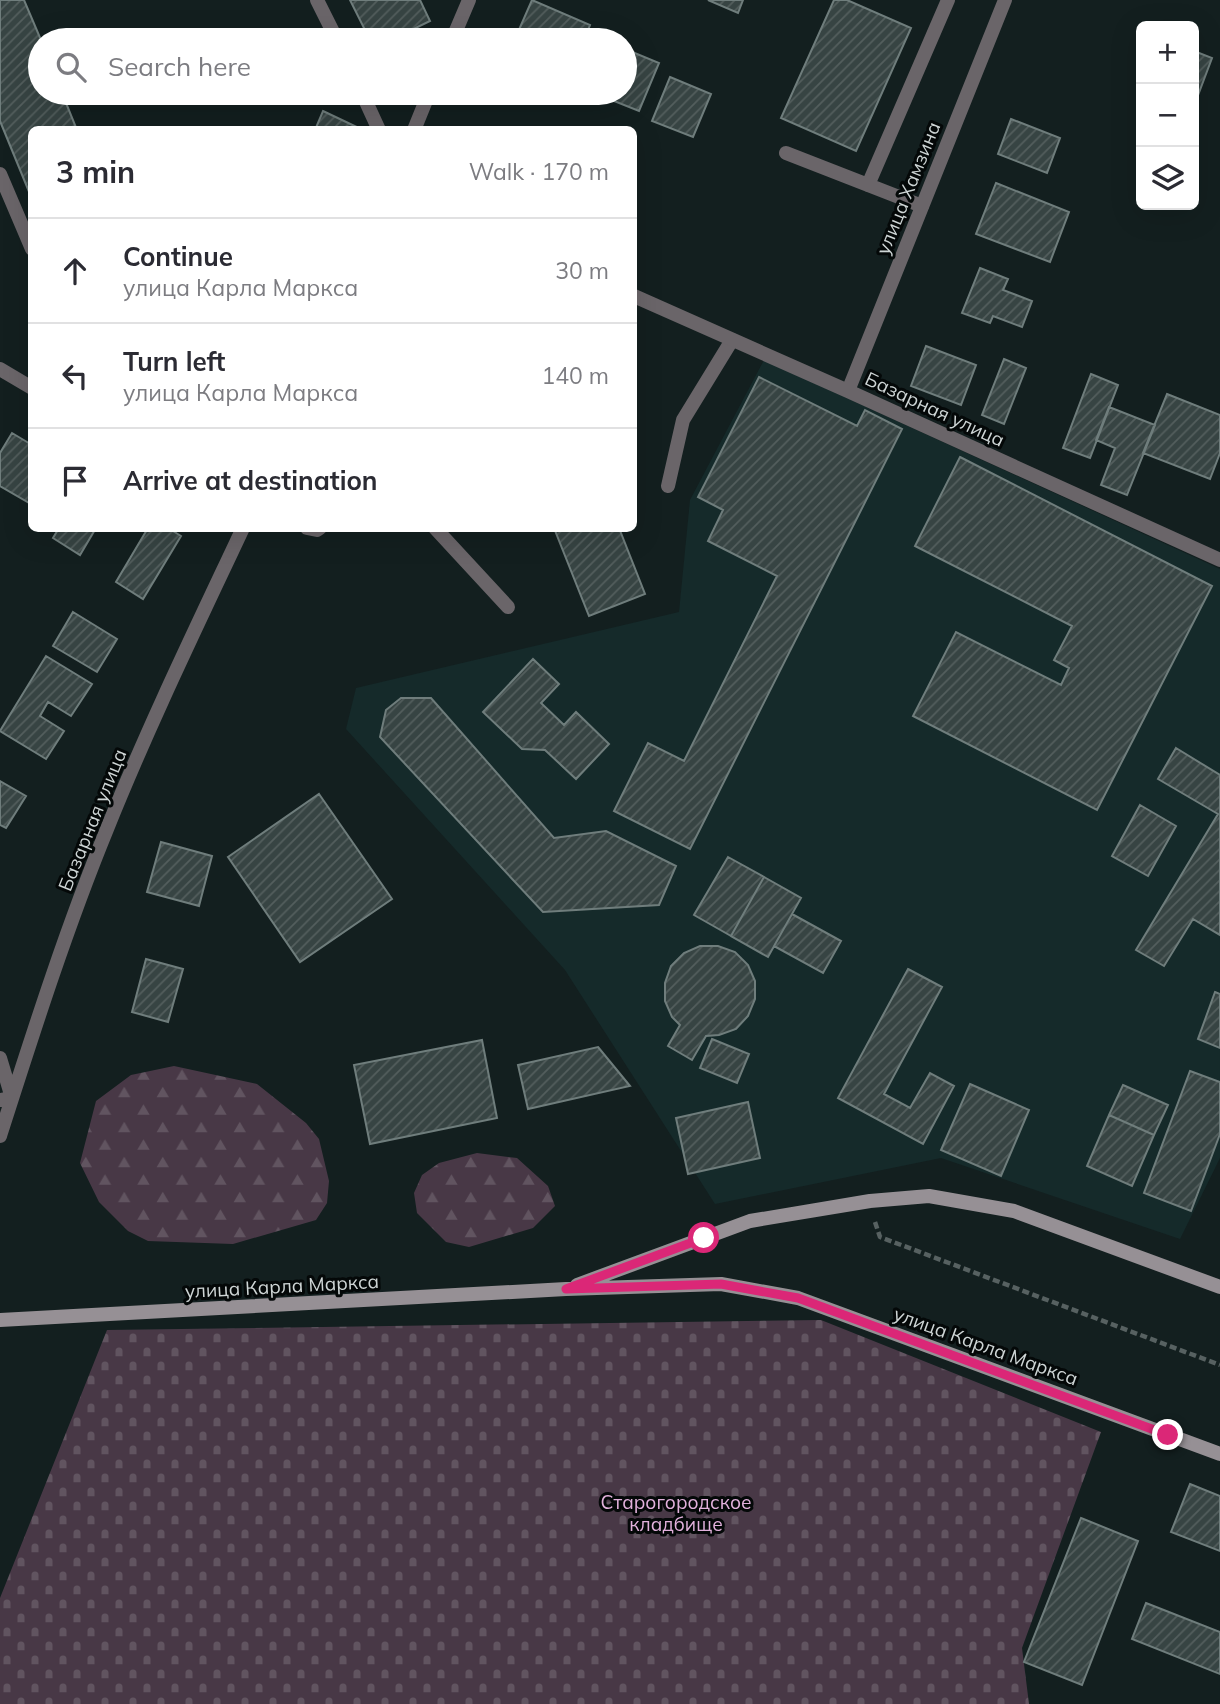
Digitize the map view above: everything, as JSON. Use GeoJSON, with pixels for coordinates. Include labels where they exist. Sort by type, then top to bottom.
{"type":"FeatureCollection","features":[{"type":"Feature","properties":{"kind":"main road","name":"улица Карла Маркса"},"geometry":{"type":"LineString","coordinates":[[566,1289],[751,1221],[870,1201],[929,1196],[1014,1211],[1220,1287]]}},
{"type":"Feature","properties":{"kind":"main road","name":"улица Карла Маркса"},"geometry":{"type":"LineString","coordinates":[[0,1320],[566,1289],[721,1284],[798,1298],[1220,1454]]}},
{"type":"Feature","properties":{"kind":"street"},"geometry":{"type":"LineString","coordinates":[[317,0],[331,28]]}},
{"type":"Feature","properties":{"kind":"street"},"geometry":{"type":"LineString","coordinates":[[457,28],[469,0]]}},
{"type":"Feature","properties":{"kind":"street"},"geometry":{"type":"LineString","coordinates":[[868,185],[947,0]]}},
{"type":"Feature","properties":{"kind":"street","name":"улица Хамзина"},"geometry":{"type":"LineString","coordinates":[[848,391],[1004,0]]}},
{"type":"Feature","properties":{"kind":"street"},"geometry":{"type":"LineString","coordinates":[[368,105],[377,126]]}},
{"type":"Feature","properties":{"kind":"street"},"geometry":{"type":"LineString","coordinates":[[416,126],[424,105]]}},
{"type":"Feature","properties":{"kind":"street"},"geometry":{"type":"LineString","coordinates":[[786,153],[922,206]]}},
{"type":"Feature","properties":{"kind":"street"},"geometry":{"type":"LineString","coordinates":[[0,174],[28,240]]}},
{"type":"Feature","properties":{"kind":"street","name":"Базарная улица"},"geometry":{"type":"LineString","coordinates":[[637,297],[1220,561]]}},
{"type":"Feature","properties":{"kind":"street"},"geometry":{"type":"LineString","coordinates":[[668,485],[683,419],[732,340]]}},
{"type":"Feature","properties":{"kind":"street"},"geometry":{"type":"LineString","coordinates":[[0,369],[28,386]]}},
{"type":"Feature","properties":{"kind":"street","name":"Базарная улица"},"geometry":{"type":"LineString","coordinates":[[0,1136],[6,1099],[106,831],[152,724],[241,532]]}},
{"type":"Feature","properties":{"kind":"street"},"geometry":{"type":"LineString","coordinates":[[439,532],[508,607]]}},
{"type":"Feature","properties":{"kind":"street"},"geometry":{"type":"LineString","coordinates":[[0,1058],[6,1099]]}},
{"type":"Feature","properties":{"kind":"path"},"geometry":{"type":"LineString","coordinates":[[870,1201],[880,1237],[1220,1365]]}},
{"type":"Feature","properties":{"kind":"shaded area"},"geometry":{"type":"Polygon","coordinates":[[[764,360],[1220,569],[1220,1158],[1180,1239],[941,1158],[715,1204],[565,970],[346,729],[356,688],[679,612],[690,500],[764,360]]]}},
{"type":"Feature","properties":{"kind":"green space"},"geometry":{"type":"Polygon","coordinates":[[[174,1066],[257,1084],[306,1123],[319,1139],[329,1181],[327,1203],[316,1220],[233,1244],[148,1241],[128,1231],[99,1202],[80,1163],[96,1101],[131,1075],[174,1066]]]}},
{"type":"Feature","properties":{"kind":"green space"},"geometry":{"type":"Polygon","coordinates":[[[477,1153],[517,1158],[548,1186],[555,1206],[533,1228],[469,1247],[446,1242],[417,1213],[414,1193],[422,1175],[439,1163],[477,1153]]]}},
{"type":"Feature","properties":{"kind":"green space","name":"Старогородское кладбище"},"geometry":{"type":"Polygon","coordinates":[[[821,1320],[1101,1432],[1022,1648],[1029,1704],[0,1704],[0,1598],[107,1330],[821,1320]]]}},
{"type":"Feature","properties":{"kind":"building"},"geometry":{"type":"Polygon","coordinates":[[[0,0],[24,0],[36,28],[28,28],[28,105],[67,105],[75,126],[28,126],[28,189],[0,121],[0,0]]]}},
{"type":"Feature","properties":{"kind":"building"},"geometry":{"type":"Polygon","coordinates":[[[350,0],[420,0],[430,21],[416,28],[364,28],[350,0]]]}},
{"type":"Feature","properties":{"kind":"building"},"geometry":{"type":"Polygon","coordinates":[[[532,0],[590,25],[589,28],[520,28],[532,0]]]}},
{"type":"Feature","properties":{"kind":"building"},"geometry":{"type":"Polygon","coordinates":[[[708,0],[743,0],[738,13],[708,0]]]}},
{"type":"Feature","properties":{"kind":"building"},"geometry":{"type":"Polygon","coordinates":[[[834,0],[847,0],[911,28],[856,151],[781,118],[834,0]]]}},
{"type":"Feature","properties":{"kind":"building"},"geometry":{"type":"Polygon","coordinates":[[[1199,53],[1212,58],[1199,93],[1199,53]]]}},
{"type":"Feature","properties":{"kind":"building"},"geometry":{"type":"Polygon","coordinates":[[[637,54],[659,63],[639,111],[624,105],[637,105],[637,54]]]}},
{"type":"Feature","properties":{"kind":"building"},"geometry":{"type":"Polygon","coordinates":[[[670,77],[711,94],[693,137],[652,121],[670,77]]]}},
{"type":"Feature","properties":{"kind":"building"},"geometry":{"type":"Polygon","coordinates":[[[323,111],[355,126],[317,126],[323,111]]]}},
{"type":"Feature","properties":{"kind":"building"},"geometry":{"type":"Polygon","coordinates":[[[1011,119],[1060,138],[1047,173],[998,154],[1011,119]]]}},
{"type":"Feature","properties":{"kind":"building"},"geometry":{"type":"Polygon","coordinates":[[[996,183],[1069,212],[1050,262],[976,234],[996,183]]]}},
{"type":"Feature","properties":{"kind":"building"},"geometry":{"type":"Polygon","coordinates":[[[980,268],[1008,279],[1003,290],[1032,301],[1022,327],[993,316],[990,323],[962,313],[980,268]]]}},
{"type":"Feature","properties":{"kind":"building"},"geometry":{"type":"Polygon","coordinates":[[[926,346],[976,365],[961,405],[911,386],[926,346]]]}},
{"type":"Feature","properties":{"kind":"building"},"geometry":{"type":"Polygon","coordinates":[[[1004,359],[1026,368],[1004,424],[982,415],[1004,359]]]}},
{"type":"Feature","properties":{"kind":"building"},"geometry":{"type":"Polygon","coordinates":[[[1091,374],[1118,385],[1090,458],[1063,448],[1091,374]]]}},
{"type":"Feature","properties":{"kind":"building"},"geometry":{"type":"Polygon","coordinates":[[[759,377],[857,426],[865,410],[902,429],[690,849],[614,811],[648,743],[684,761],[777,576],[708,541],[723,510],[698,497],[759,377]]]}},
{"type":"Feature","properties":{"kind":"building"},"geometry":{"type":"Polygon","coordinates":[[[1167,394],[1220,415],[1220,453],[1210,479],[1143,453],[1167,394]]]}},
{"type":"Feature","properties":{"kind":"building"},"geometry":{"type":"Polygon","coordinates":[[[1109,407],[1155,425],[1127,495],[1101,485],[1115,448],[1096,440],[1109,407]]]}},
{"type":"Feature","properties":{"kind":"building"},"geometry":{"type":"Polygon","coordinates":[[[12,433],[28,443],[28,502],[0,486],[0,453],[12,433]]]}},
{"type":"Feature","properties":{"kind":"building"},"geometry":{"type":"Polygon","coordinates":[[[960,457],[1212,586],[1097,810],[913,716],[956,632],[1061,685],[1069,668],[1054,660],[1072,626],[915,546],[960,457]]]}},
{"type":"Feature","properties":{"kind":"building"},"geometry":{"type":"Polygon","coordinates":[[[57,532],[94,532],[80,555],[53,538],[57,532]]]}},
{"type":"Feature","properties":{"kind":"building"},"geometry":{"type":"Polygon","coordinates":[[[146,532],[174,532],[181,536],[143,599],[116,582],[146,532]]]}},
{"type":"Feature","properties":{"kind":"building"},"geometry":{"type":"Polygon","coordinates":[[[556,532],[621,532],[645,594],[589,616],[556,532]]]}},
{"type":"Feature","properties":{"kind":"building"},"geometry":{"type":"Polygon","coordinates":[[[73,612],[117,639],[97,672],[53,646],[73,612]]]}},
{"type":"Feature","properties":{"kind":"building"},"geometry":{"type":"Polygon","coordinates":[[[46,656],[92,684],[71,716],[48,702],[40,716],[64,731],[46,759],[0,731],[46,656]]]}},
{"type":"Feature","properties":{"kind":"building"},"geometry":{"type":"Polygon","coordinates":[[[533,659],[559,684],[541,703],[564,725],[576,712],[609,744],[576,779],[545,750],[522,749],[483,712],[533,659]]]}},
{"type":"Feature","properties":{"kind":"building"},"geometry":{"type":"Polygon","coordinates":[[[401,698],[431,698],[554,838],[606,831],[676,866],[659,905],[543,912],[380,737],[386,710],[401,698]]]}},
{"type":"Feature","properties":{"kind":"building"},"geometry":{"type":"Polygon","coordinates":[[[1176,748],[1220,775],[1220,935],[1193,919],[1164,966],[1136,950],[1218,814],[1158,779],[1176,748]]]}},
{"type":"Feature","properties":{"kind":"building"},"geometry":{"type":"Polygon","coordinates":[[[0,781],[26,796],[6,828],[0,825],[0,781]]]}},
{"type":"Feature","properties":{"kind":"building"},"geometry":{"type":"Polygon","coordinates":[[[319,794],[392,899],[300,962],[228,857],[319,794]]]}},
{"type":"Feature","properties":{"kind":"building"},"geometry":{"type":"Polygon","coordinates":[[[1140,805],[1176,826],[1148,876],[1112,856],[1140,805]]]}},
{"type":"Feature","properties":{"kind":"building"},"geometry":{"type":"Polygon","coordinates":[[[161,842],[212,856],[199,906],[147,892],[161,842]]]}},
{"type":"Feature","properties":{"kind":"building"},"geometry":{"type":"Polygon","coordinates":[[[728,857],[764,877],[731,936],[694,915],[728,857]]]}},
{"type":"Feature","properties":{"kind":"building"},"geometry":{"type":"Polygon","coordinates":[[[764,877],[801,898],[768,957],[731,936],[764,877]]]}},
{"type":"Feature","properties":{"kind":"building"},"geometry":{"type":"Polygon","coordinates":[[[792,914],[841,941],[823,973],[774,946],[792,914]]]}},
{"type":"Feature","properties":{"kind":"building"},"geometry":{"type":"Polygon","coordinates":[[[700,946],[718,946],[735,952],[748,965],[755,981],[755,999],[748,1016],[736,1029],[706,1036],[692,1060],[668,1046],[680,1025],[672,1017],[665,1001],[665,983],[671,966],[684,953],[700,946]]]}},
{"type":"Feature","properties":{"kind":"building"},"geometry":{"type":"Polygon","coordinates":[[[146,959],[183,969],[168,1022],[132,1012],[146,959]]]}},
{"type":"Feature","properties":{"kind":"building"},"geometry":{"type":"Polygon","coordinates":[[[908,969],[942,987],[884,1094],[910,1108],[930,1073],[954,1086],[923,1144],[838,1098],[908,969]]]}},
{"type":"Feature","properties":{"kind":"building"},"geometry":{"type":"Polygon","coordinates":[[[1215,992],[1220,994],[1220,1048],[1198,1039],[1215,992]]]}},
{"type":"Feature","properties":{"kind":"building"},"geometry":{"type":"Polygon","coordinates":[[[712,1039],[749,1054],[737,1083],[700,1068],[712,1039]]]}},
{"type":"Feature","properties":{"kind":"building"},"geometry":{"type":"Polygon","coordinates":[[[482,1040],[497,1118],[370,1144],[354,1065],[482,1040]]]}},
{"type":"Feature","properties":{"kind":"building"},"geometry":{"type":"Polygon","coordinates":[[[598,1047],[630,1086],[528,1109],[518,1065],[598,1047]]]}},
{"type":"Feature","properties":{"kind":"building"},"geometry":{"type":"Polygon","coordinates":[[[1190,1071],[1220,1082],[1220,1134],[1191,1211],[1144,1193],[1190,1071]]]}},
{"type":"Feature","properties":{"kind":"building"},"geometry":{"type":"Polygon","coordinates":[[[970,1084],[1029,1110],[1001,1176],[941,1150],[970,1084]]]}},
{"type":"Feature","properties":{"kind":"building"},"geometry":{"type":"Polygon","coordinates":[[[1123,1085],[1168,1105],[1154,1135],[1109,1115],[1123,1085]]]}},
{"type":"Feature","properties":{"kind":"building"},"geometry":{"type":"Polygon","coordinates":[[[748,1102],[760,1158],[688,1174],[676,1118],[748,1102]]]}},
{"type":"Feature","properties":{"kind":"building"},"geometry":{"type":"Polygon","coordinates":[[[1109,1115],[1154,1135],[1132,1186],[1087,1166],[1109,1115]]]}},
{"type":"Feature","properties":{"kind":"building"},"geometry":{"type":"Polygon","coordinates":[[[1190,1484],[1220,1496],[1220,1551],[1171,1532],[1190,1484]]]}},
{"type":"Feature","properties":{"kind":"building"},"geometry":{"type":"Polygon","coordinates":[[[1081,1518],[1138,1541],[1082,1685],[1024,1662],[1081,1518]]]}},
{"type":"Feature","properties":{"kind":"building"},"geometry":{"type":"Polygon","coordinates":[[[1146,1603],[1220,1632],[1220,1674],[1132,1639],[1146,1603]]]}},
{"type":"Feature","properties":{"kind":"route"},"geometry":{"type":"LineString","coordinates":[[704,1238],[566,1289],[721,1284],[798,1298],[1168,1435]]}}]}
